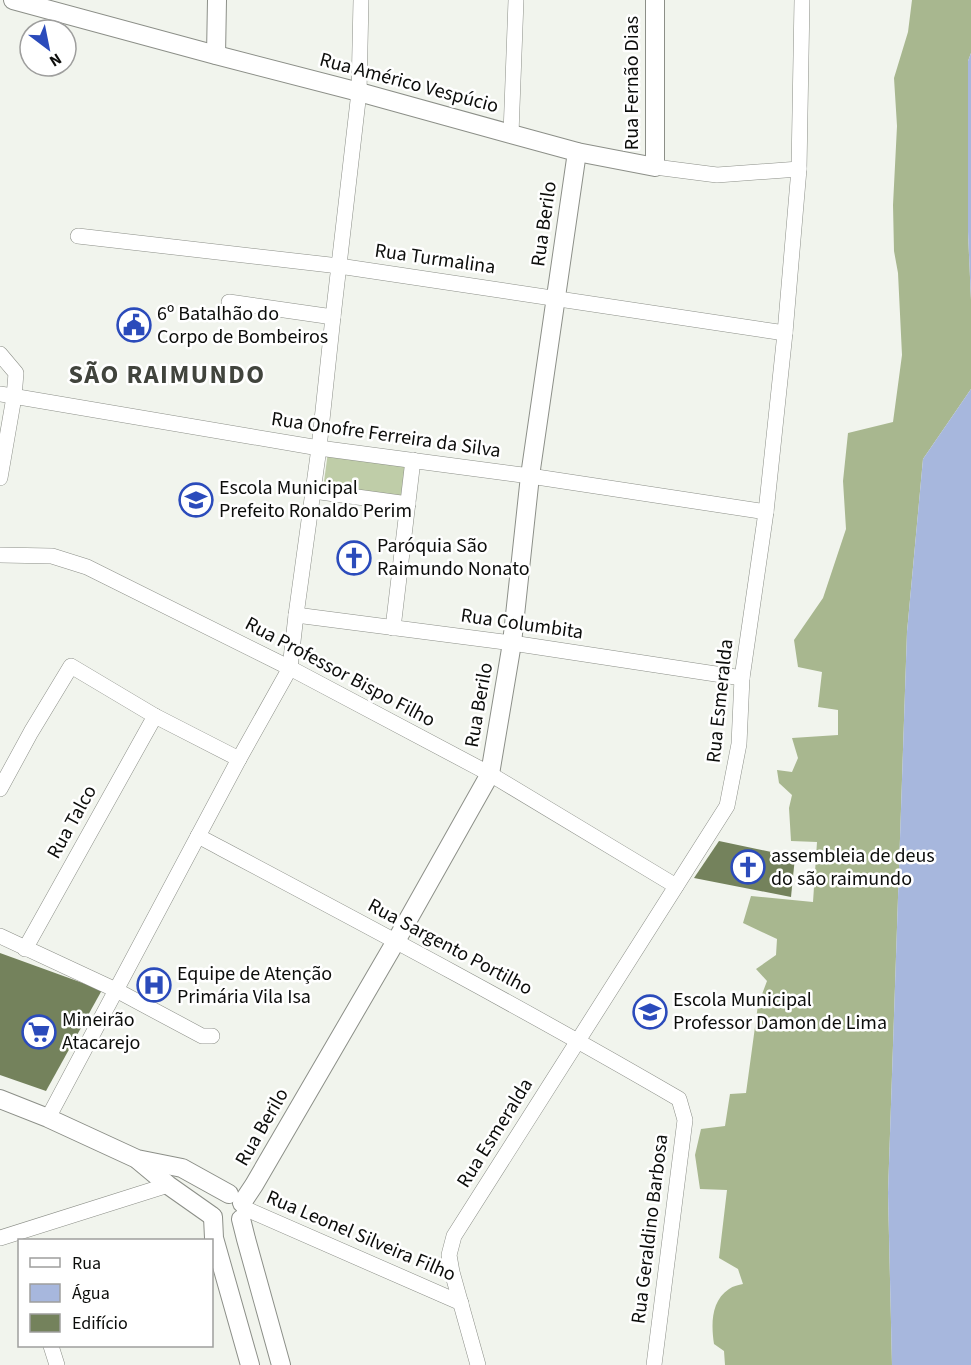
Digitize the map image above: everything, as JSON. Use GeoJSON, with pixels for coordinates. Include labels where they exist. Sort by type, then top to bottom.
{"type":"FeatureCollection","features":[{"type":"Feature","properties":{"kind":"street","name":"Rua Américo Vespúcio"},"geometry":{"type":"LineString","coordinates":[[13,0],[577,152],[717,176],[799,169]]}},
{"type":"Feature","properties":{"kind":"street"},"geometry":{"type":"LineString","coordinates":[[216,55],[218,0]]}},
{"type":"Feature","properties":{"kind":"street"},"geometry":{"type":"LineString","coordinates":[[48,1118],[239,759],[290,668],[320,447],[359,92],[361,0]]}},
{"type":"Feature","properties":{"kind":"street"},"geometry":{"type":"LineString","coordinates":[[511,134],[516,0]]}},
{"type":"Feature","properties":{"kind":"street","name":"Rua Fernão Dias"},"geometry":{"type":"LineString","coordinates":[[655,0],[655,167]]}},
{"type":"Feature","properties":{"kind":"street","name":"Rua Esmeralda"},"geometry":{"type":"LineString","coordinates":[[478,1365],[452,1272],[449,1255],[454,1236],[727,806],[740,744],[742,678],[766,512],[785,333],[799,169],[802,0]]}},
{"type":"Feature","properties":{"kind":"street","name":"Rua Berilo"},"geometry":{"type":"LineString","coordinates":[[213,1217],[212,1205],[215,1201],[224,1195],[239,1206],[260,1175],[490,774],[512,643],[530,476],[577,152]]}},
{"type":"Feature","properties":{"kind":"street","name":"Rua Turmalina"},"geometry":{"type":"LineString","coordinates":[[78,236],[339,266],[785,333]]}},
{"type":"Feature","properties":{"kind":"street"},"geometry":{"type":"LineString","coordinates":[[229,302],[333,317]]}},
{"type":"Feature","properties":{"kind":"street"},"geometry":{"type":"LineString","coordinates":[[0,354],[16,374],[7,396],[0,478]]}},
{"type":"Feature","properties":{"kind":"street","name":"Rua Onofre Ferreira da Silva"},"geometry":{"type":"LineString","coordinates":[[7,396],[320,447],[766,512]]}},
{"type":"Feature","properties":{"kind":"street"},"geometry":{"type":"LineString","coordinates":[[393,628],[413,460]]}},
{"type":"Feature","properties":{"kind":"street"},"geometry":{"type":"LineString","coordinates":[[313,491],[408,504]]}},
{"type":"Feature","properties":{"kind":"street","name":"Rua Professor Bispo Filho"},"geometry":{"type":"LineString","coordinates":[[0,555],[52,556],[87,567],[290,668],[490,774],[676,886]]}},
{"type":"Feature","properties":{"kind":"street","name":"Rua Columbita"},"geometry":{"type":"LineString","coordinates":[[296,615],[512,643],[742,678]]}},
{"type":"Feature","properties":{"kind":"street"},"geometry":{"type":"LineString","coordinates":[[0,789],[71,666],[155,716],[239,759]]}},
{"type":"Feature","properties":{"kind":"street","name":"Rua Talco"},"geometry":{"type":"LineString","coordinates":[[25,949],[155,716]]}},
{"type":"Feature","properties":{"kind":"street","name":"Rua Sargento Portilho"},"geometry":{"type":"LineString","coordinates":[[198,836],[578,1040],[679,1099]]}},
{"type":"Feature","properties":{"kind":"street"},"geometry":{"type":"LineString","coordinates":[[0,936],[116,990],[202,1036],[212,1036]]}},
{"type":"Feature","properties":{"kind":"street"},"geometry":{"type":"LineString","coordinates":[[0,1099],[48,1118],[137,1159],[182,1168],[239,1206],[278,1364]]}},
{"type":"Feature","properties":{"kind":"street","name":"Rua Geraldino Barbosa"},"geometry":{"type":"LineString","coordinates":[[654,1365],[685,1120],[679,1099]]}},
{"type":"Feature","properties":{"kind":"street"},"geometry":{"type":"LineString","coordinates":[[137,1159],[219,1224],[234,1225],[239,1206]]}},
{"type":"Feature","properties":{"kind":"street"},"geometry":{"type":"LineString","coordinates":[[0,1238],[18,1237],[168,1185]]}},
{"type":"Feature","properties":{"kind":"street","name":"Rua Leonel Silveira Filho"},"geometry":{"type":"LineString","coordinates":[[239,1206],[461,1303]]}},
{"type":"Feature","properties":{"kind":"street"},"geometry":{"type":"LineString","coordinates":[[213,1217],[214,1238],[250,1365]]}},
{"type":"Feature","properties":{"kind":"street"},"geometry":{"type":"LineString","coordinates":[[51,1347],[57,1365]]}},
{"type":"Feature","properties":{"kind":"green space"},"geometry":{"type":"Polygon","coordinates":[[[912,0],[971,0],[971,53],[968,61],[968,232],[971,389],[923,459],[907,632],[888,1193],[892,1365],[725,1365],[724,1351],[714,1344],[714,1314],[723,1294],[732,1287],[743,1284],[738,1269],[719,1258],[727,1190],[700,1189],[695,1155],[701,1129],[725,1126],[730,1094],[746,1093],[758,1005],[767,981],[756,969],[776,955],[777,939],[743,923],[751,896],[813,902],[817,842],[791,841],[789,808],[792,795],[779,783],[777,770],[792,772],[798,758],[792,738],[838,735],[838,710],[818,707],[822,672],[798,667],[794,640],[823,598],[846,529],[843,481],[848,433],[893,422],[902,355],[898,273],[894,251],[893,205],[897,126],[894,78],[908,32],[912,0]]]}},
{"type":"Feature","properties":{"kind":"green space"},"geometry":{"type":"Polygon","coordinates":[[[328,452],[411,462],[406,502],[323,489],[328,452]]]}},
{"type":"Feature","properties":{"kind":"water"},"geometry":{"type":"Polygon","coordinates":[[[971,53],[971,300],[968,232],[968,61],[971,53]]]}},
{"type":"Feature","properties":{"kind":"water"},"geometry":{"type":"Polygon","coordinates":[[[971,389],[971,1365],[892,1365],[888,1193],[907,632],[923,459],[971,389]]]}},
{"type":"Feature","properties":{"kind":"building","name":"assembleia de deus do são raimundo"},"geometry":{"type":"Polygon","coordinates":[[[719,841],[795,857],[791,897],[694,878],[719,841]]]}},
{"type":"Feature","properties":{"kind":"building","name":"Mineirão Atacarejo"},"geometry":{"type":"Polygon","coordinates":[[[0,953],[102,990],[46,1091],[0,1075],[0,953]]]}},
{"type":"Feature","properties":{"kind":"place","name":"6º Batalhão do Corpo de Bombeiros"},"geometry":{"type":"Point","coordinates":[134,325]}},
{"type":"Feature","properties":{"kind":"place","name":"Escola Municipal Prefeito Ronaldo Perim"},"geometry":{"type":"Point","coordinates":[196,500]}},
{"type":"Feature","properties":{"kind":"place","name":"Paróquia São Raimundo Nonato"},"geometry":{"type":"Point","coordinates":[354,558]}},
{"type":"Feature","properties":{"kind":"place","name":"assembleia de deus do são raimundo"},"geometry":{"type":"Point","coordinates":[748,867]}},
{"type":"Feature","properties":{"kind":"place","name":"Equipe de Atenção Primária Vila Isa"},"geometry":{"type":"Point","coordinates":[154,985]}},
{"type":"Feature","properties":{"kind":"place","name":"Escola Municipal Professor Damon de Lima"},"geometry":{"type":"Point","coordinates":[650,1012]}},
{"type":"Feature","properties":{"kind":"place","name":"Mineirão Atacarejo"},"geometry":{"type":"Point","coordinates":[39,1032]}},
{"type":"Feature","properties":{"kind":"district","name":"SÃO RAIMUNDO"},"geometry":{"type":"Point","coordinates":[167,374]}}]}
